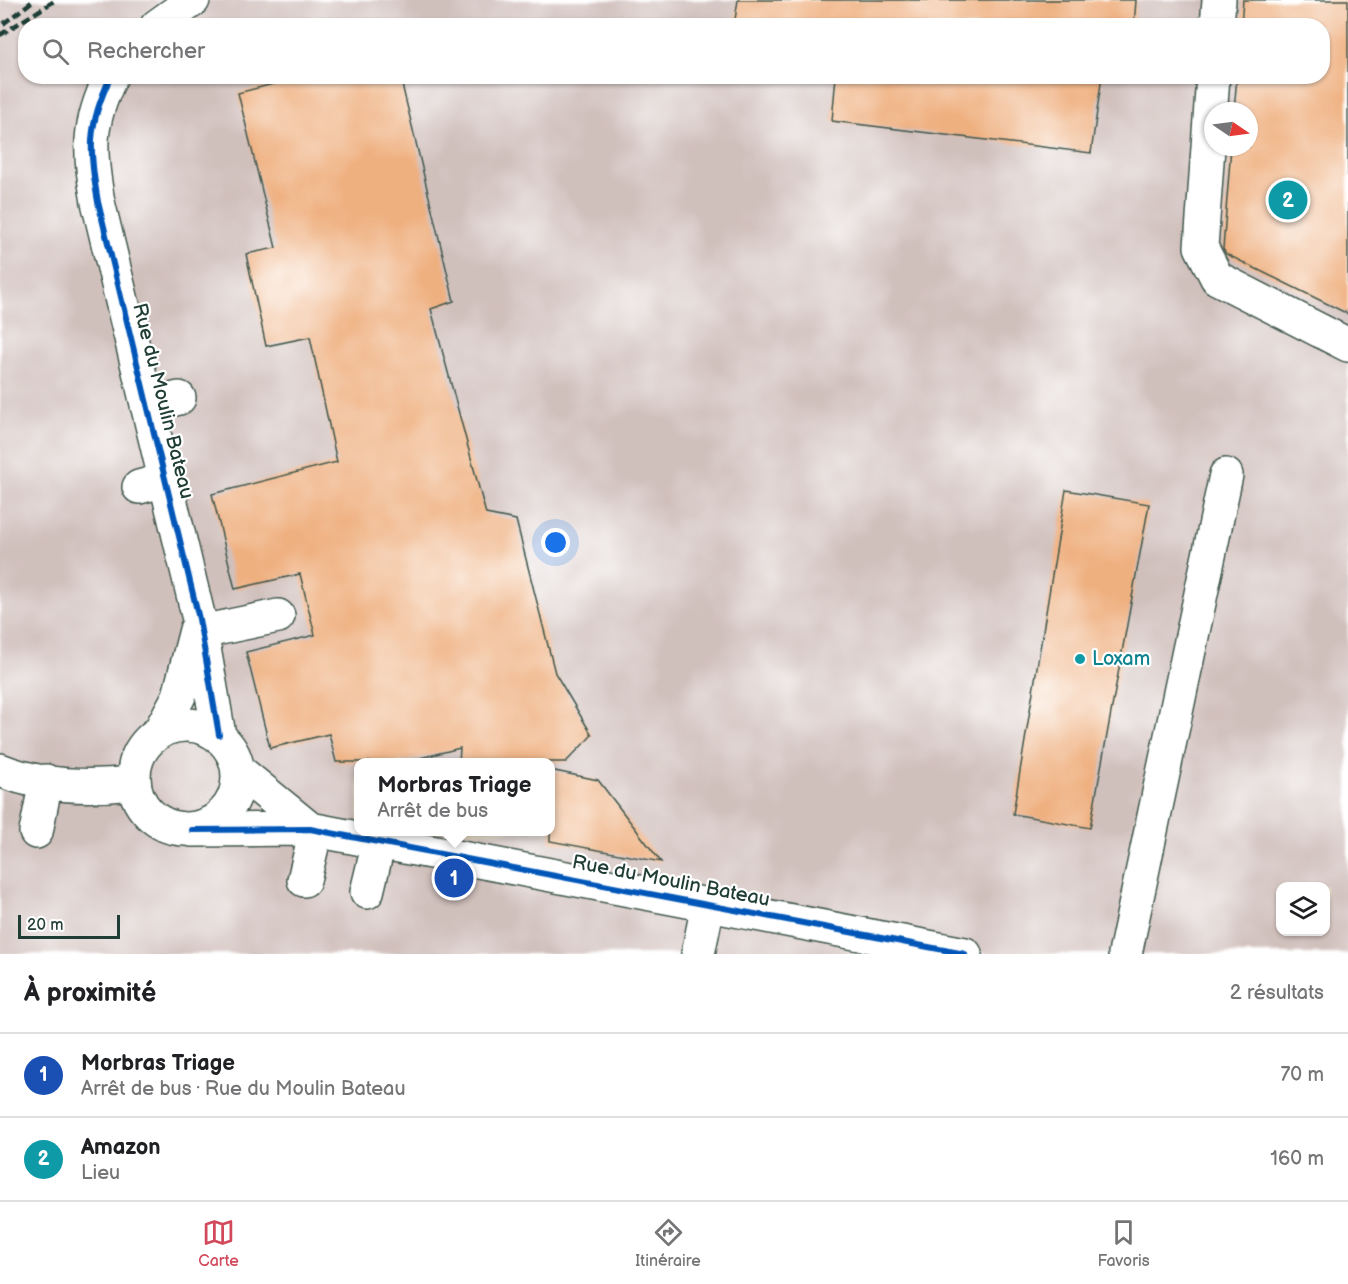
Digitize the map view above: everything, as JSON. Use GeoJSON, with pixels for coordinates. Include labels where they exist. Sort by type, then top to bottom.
{"type":"FeatureCollection","features":[{"type":"Feature","properties":{"kind":"street"},"geometry":{"type":"LineString","coordinates":[[1218,18],[1219,0]]}},
{"type":"Feature","properties":{"kind":"street"},"geometry":{"type":"LineString","coordinates":[[176,18],[195,10]]}},
{"type":"Feature","properties":{"kind":"street","name":"Rue du Moulin Bateau"},"geometry":{"type":"LineString","coordinates":[[107,84],[99,100],[92,126],[90,155],[98,202],[147,406],[152,483],[200,626],[219,735]]}},
{"type":"Feature","properties":{"kind":"street"},"geometry":{"type":"LineString","coordinates":[[1212,84],[1201,247],[1217,278],[1348,345]]}},
{"type":"Feature","properties":{"kind":"street"},"geometry":{"type":"LineString","coordinates":[[147,406],[179,398]]}},
{"type":"Feature","properties":{"kind":"street"},"geometry":{"type":"LineString","coordinates":[[1125,954],[1226,475]]}},
{"type":"Feature","properties":{"kind":"street"},"geometry":{"type":"LineString","coordinates":[[200,626],[278,616]]}},
{"type":"Feature","properties":{"kind":"street","name":"Rue du Moulin Bateau"},"geometry":{"type":"LineString","coordinates":[[160,731],[179,696],[200,626]]}},
{"type":"Feature","properties":{"kind":"street"},"geometry":{"type":"LineString","coordinates":[[180,724],[201,726],[219,735],[232,752],[239,771],[237,792],[228,810],[212,824],[192,830],[171,828],[153,819],[140,803],[133,783],[135,762],[145,744],[160,731],[180,724]]}},
{"type":"Feature","properties":{"kind":"street"},"geometry":{"type":"LineString","coordinates":[[0,770],[21,778],[93,787],[133,783]]}},
{"type":"Feature","properties":{"kind":"street","name":"Rue du Moulin Bateau"},"geometry":{"type":"LineString","coordinates":[[239,771],[313,829]]}},
{"type":"Feature","properties":{"kind":"street"},"geometry":{"type":"LineString","coordinates":[[36,832],[46,781]]}},
{"type":"Feature","properties":{"kind":"street"},"geometry":{"type":"LineString","coordinates":[[304,880],[313,829]]}},
{"type":"Feature","properties":{"kind":"street","name":"Rue du Moulin Bateau"},"geometry":{"type":"LineString","coordinates":[[192,830],[313,829],[965,954]]}},
{"type":"Feature","properties":{"kind":"street"},"geometry":{"type":"LineString","coordinates":[[367,892],[380,842]]}},
{"type":"Feature","properties":{"kind":"street"},"geometry":{"type":"LineString","coordinates":[[698,954],[708,905]]}},
{"type":"Feature","properties":{"kind":"shaded area"},"geometry":{"type":"Polygon","coordinates":[[[0,0],[1348,0],[1348,954],[0,954],[0,0]]]}},
{"type":"Feature","properties":{"kind":"building"},"geometry":{"type":"Polygon","coordinates":[[[738,0],[1136,0],[1135,18],[735,18],[738,0]]]}},
{"type":"Feature","properties":{"kind":"building"},"geometry":{"type":"Polygon","coordinates":[[[1243,0],[1348,0],[1348,314],[1226,254],[1223,249],[1230,156],[1258,156],[1258,102],[1235,102],[1236,84],[1330,84],[1330,18],[1242,18],[1243,0]]]}},
{"type":"Feature","properties":{"kind":"building"},"geometry":{"type":"Polygon","coordinates":[[[273,84],[402,84],[454,301],[431,309],[486,514],[516,520],[555,673],[592,735],[566,762],[555,762],[555,758],[459,758],[460,748],[420,758],[354,758],[354,762],[336,762],[329,734],[270,748],[246,652],[315,635],[300,574],[235,589],[212,494],[337,462],[310,337],[266,346],[246,254],[276,248],[238,93],[273,84]]]}},
{"type":"Feature","properties":{"kind":"building"},"geometry":{"type":"Polygon","coordinates":[[[835,84],[1101,84],[1091,153],[832,121],[835,84]]]}},
{"type":"Feature","properties":{"kind":"building","name":"Loxam"},"geometry":{"type":"Polygon","coordinates":[[[1066,490],[1149,504],[1090,828],[1013,814],[1066,490]]]}},
{"type":"Feature","properties":{"kind":"building"},"geometry":{"type":"Polygon","coordinates":[[[555,771],[598,780],[661,862],[550,841],[550,836],[555,836],[555,771]]]}},
{"type":"Feature","properties":{"kind":"railway"},"geometry":{"type":"LineString","coordinates":[[3,24],[34,0]]}},
{"type":"Feature","properties":{"kind":"railway"},"geometry":{"type":"LineString","coordinates":[[27,18],[56,0]]}},
{"type":"Feature","properties":{"kind":"railway"},"geometry":{"type":"LineString","coordinates":[[0,35],[18,24]]}},
{"type":"Feature","properties":{"kind":"cycle path"},"geometry":{"type":"LineString","coordinates":[[107,84],[98,109],[92,138],[98,202],[199,619],[219,735]]}},
{"type":"Feature","properties":{"kind":"cycle path"},"geometry":{"type":"LineString","coordinates":[[192,830],[310,829],[965,954]]}},
{"type":"Feature","properties":{"kind":"place","name":"Amazon"},"geometry":{"type":"Point","coordinates":[1288,200]}},
{"type":"Feature","properties":{"kind":"place","name":"Loxam"},"geometry":{"type":"Point","coordinates":[1080,659]}},
{"type":"Feature","properties":{"kind":"place","name":"Morbras Triage"},"geometry":{"type":"Point","coordinates":[454,878]}}]}
